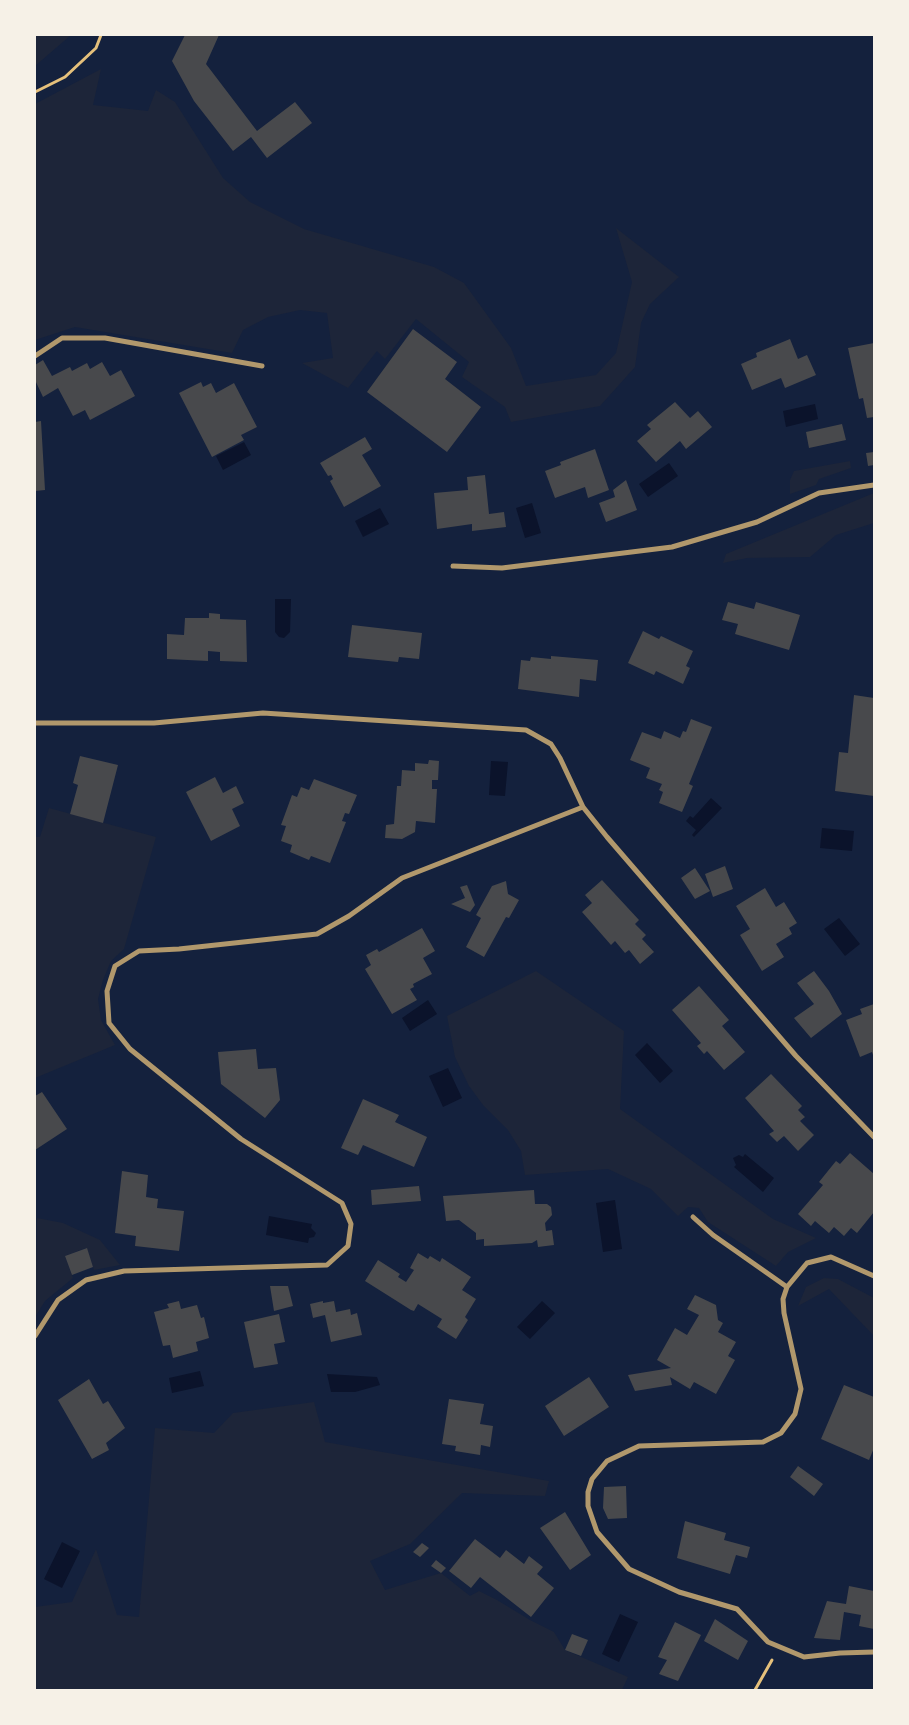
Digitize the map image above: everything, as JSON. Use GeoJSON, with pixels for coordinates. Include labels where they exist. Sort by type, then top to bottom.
{"type":"FeatureCollection","features":[{"type":"Feature","properties":{"kind":"street"},"geometry":{"type":"LineString","coordinates":[[35,356],[62,338],[104,338],[262,366]]}},
{"type":"Feature","properties":{"kind":"street"},"geometry":{"type":"LineString","coordinates":[[453,566],[502,568],[672,547],[757,522],[819,493],[874,485]]}},
{"type":"Feature","properties":{"kind":"street"},"geometry":{"type":"LineString","coordinates":[[35,723],[154,723],[263,713],[526,730],[551,744],[560,758],[583,807],[796,1056],[874,1137]]}},
{"type":"Feature","properties":{"kind":"street"},"geometry":{"type":"LineString","coordinates":[[35,1336],[58,1300],[86,1280],[124,1271],[327,1264],[348,1246],[352,1224],[342,1203],[241,1139],[130,1049],[109,1023],[107,991],[115,966],[139,951],[179,949],[317,934],[349,916],[402,878],[583,807]]}},
{"type":"Feature","properties":{"kind":"street"},"geometry":{"type":"LineString","coordinates":[[693,1217],[713,1235],[787,1287]]}},
{"type":"Feature","properties":{"kind":"street"},"geometry":{"type":"LineString","coordinates":[[874,1276],[830,1257],[807,1263],[787,1287],[783,1299],[784,1313],[801,1389],[795,1414],[781,1433],[763,1442],[639,1446],[607,1461],[592,1479],[588,1492],[588,1506],[597,1532],[629,1569],[679,1592],[737,1608],[768,1642],[804,1658],[840,1653],[874,1652]]}},
{"type":"Feature","properties":{"kind":"path"},"geometry":{"type":"LineString","coordinates":[[35,92],[65,77],[96,48],[101,35]]}},
{"type":"Feature","properties":{"kind":"path"},"geometry":{"type":"LineString","coordinates":[[755,1690],[779,1647]]}},
{"type":"Feature","properties":{"kind":"shaded area"},"geometry":{"type":"Polygon","coordinates":[[[35,35],[71,35],[35,66],[35,35]]]}},
{"type":"Feature","properties":{"kind":"shaded area"},"geometry":{"type":"Polygon","coordinates":[[[101,69],[93,105],[148,111],[156,90],[175,102],[223,178],[250,202],[304,229],[434,267],[464,283],[511,348],[526,386],[596,375],[616,353],[632,282],[616,228],[679,277],[650,304],[641,323],[635,367],[600,406],[511,422],[505,407],[462,377],[469,362],[416,319],[385,359],[377,351],[348,388],[302,363],[333,358],[327,313],[300,310],[268,317],[243,330],[232,353],[75,327],[35,340],[35,104],[101,69]]]}},
{"type":"Feature","properties":{"kind":"shaded area"},"geometry":{"type":"Polygon","coordinates":[[[815,404],[818,419],[786,427],[783,411],[815,404]]]}},
{"type":"Feature","properties":{"kind":"shaded area"},"geometry":{"type":"Polygon","coordinates":[[[244,442],[251,455],[223,470],[216,456],[244,442]]]}},
{"type":"Feature","properties":{"kind":"shaded area"},"geometry":{"type":"Polygon","coordinates":[[[850,461],[851,468],[819,479],[816,485],[790,494],[790,480],[794,471],[850,461]]]}},
{"type":"Feature","properties":{"kind":"shaded area"},"geometry":{"type":"Polygon","coordinates":[[[669,463],[678,476],[648,497],[639,484],[669,463]]]}},
{"type":"Feature","properties":{"kind":"shaded area"},"geometry":{"type":"Polygon","coordinates":[[[874,493],[874,523],[836,535],[810,557],[747,558],[723,563],[726,554],[874,493]]]}},
{"type":"Feature","properties":{"kind":"shaded area"},"geometry":{"type":"Polygon","coordinates":[[[532,503],[541,533],[525,538],[516,508],[532,503]]]}},
{"type":"Feature","properties":{"kind":"shaded area"},"geometry":{"type":"Polygon","coordinates":[[[380,508],[389,524],[363,537],[355,521],[380,508]]]}},
{"type":"Feature","properties":{"kind":"shaded area"},"geometry":{"type":"Polygon","coordinates":[[[275,599],[291,599],[290,632],[284,638],[279,637],[275,632],[275,599]]]}},
{"type":"Feature","properties":{"kind":"shaded area"},"geometry":{"type":"Polygon","coordinates":[[[491,761],[508,762],[505,796],[489,795],[491,761]]]}},
{"type":"Feature","properties":{"kind":"shaded area"},"geometry":{"type":"Polygon","coordinates":[[[711,798],[722,808],[694,837],[692,835],[696,830],[686,821],[690,816],[693,818],[711,798]]]}},
{"type":"Feature","properties":{"kind":"shaded area"},"geometry":{"type":"Polygon","coordinates":[[[49,808],[156,837],[124,949],[111,961],[98,999],[101,1020],[115,1045],[35,1078],[35,837],[40,837],[49,808]]]}},
{"type":"Feature","properties":{"kind":"shaded area"},"geometry":{"type":"Polygon","coordinates":[[[822,828],[854,831],[852,851],[820,848],[822,828]]]}},
{"type":"Feature","properties":{"kind":"shaded area"},"geometry":{"type":"Polygon","coordinates":[[[839,918],[860,944],[845,956],[824,929],[839,918]]]}},
{"type":"Feature","properties":{"kind":"shaded area"},"geometry":{"type":"Polygon","coordinates":[[[536,971],[624,1031],[620,1109],[773,1219],[816,1238],[788,1252],[776,1266],[708,1222],[699,1208],[688,1207],[678,1216],[651,1189],[608,1169],[525,1175],[521,1151],[508,1130],[483,1105],[469,1086],[455,1057],[447,1016],[536,971]]]}},
{"type":"Feature","properties":{"kind":"shaded area"},"geometry":{"type":"Polygon","coordinates":[[[428,1000],[437,1014],[410,1031],[402,1018],[428,1000]]]}},
{"type":"Feature","properties":{"kind":"shaded area"},"geometry":{"type":"Polygon","coordinates":[[[647,1043],[673,1071],[660,1083],[635,1055],[647,1043]]]}},
{"type":"Feature","properties":{"kind":"shaded area"},"geometry":{"type":"Polygon","coordinates":[[[448,1068],[462,1098],[443,1107],[429,1076],[448,1068]]]}},
{"type":"Feature","properties":{"kind":"shaded area"},"geometry":{"type":"Polygon","coordinates":[[[745,1154],[774,1178],[763,1192],[734,1167],[736,1165],[733,1158],[739,1155],[743,1157],[745,1154]]]}},
{"type":"Feature","properties":{"kind":"shaded area"},"geometry":{"type":"Polygon","coordinates":[[[615,1200],[622,1249],[603,1252],[596,1203],[615,1200]]]}},
{"type":"Feature","properties":{"kind":"shaded area"},"geometry":{"type":"Polygon","coordinates":[[[269,1216],[312,1224],[311,1228],[316,1233],[314,1237],[309,1238],[308,1243],[266,1235],[269,1216]]]}},
{"type":"Feature","properties":{"kind":"shaded area"},"geometry":{"type":"Polygon","coordinates":[[[37,1218],[63,1223],[100,1240],[120,1265],[94,1270],[86,1248],[65,1256],[73,1278],[45,1301],[35,1317],[37,1218]]]}},
{"type":"Feature","properties":{"kind":"shaded area"},"geometry":{"type":"Polygon","coordinates":[[[824,1278],[838,1279],[874,1298],[874,1336],[829,1289],[798,1306],[806,1287],[824,1278]]]}},
{"type":"Feature","properties":{"kind":"shaded area"},"geometry":{"type":"Polygon","coordinates":[[[542,1301],[555,1313],[530,1339],[517,1327],[542,1301]]]}},
{"type":"Feature","properties":{"kind":"shaded area"},"geometry":{"type":"Polygon","coordinates":[[[200,1371],[204,1386],[172,1393],[169,1378],[200,1371]]]}},
{"type":"Feature","properties":{"kind":"shaded area"},"geometry":{"type":"Polygon","coordinates":[[[327,1374],[377,1377],[380,1385],[355,1392],[331,1392],[327,1374]]]}},
{"type":"Feature","properties":{"kind":"shaded area"},"geometry":{"type":"Polygon","coordinates":[[[314,1402],[325,1442],[549,1481],[545,1496],[462,1493],[410,1544],[370,1561],[385,1590],[441,1573],[470,1596],[479,1591],[497,1600],[554,1632],[565,1650],[628,1677],[622,1690],[35,1690],[35,1607],[72,1602],[96,1549],[117,1615],[139,1617],[155,1428],[214,1433],[233,1413],[314,1402]]]}},
{"type":"Feature","properties":{"kind":"shaded area"},"geometry":{"type":"Polygon","coordinates":[[[62,1542],[80,1551],[62,1588],[44,1579],[62,1542]]]}},
{"type":"Feature","properties":{"kind":"shaded area"},"geometry":{"type":"Polygon","coordinates":[[[620,1614],[638,1622],[619,1662],[602,1654],[620,1614]]]}},
{"type":"Feature","properties":{"kind":"building"},"geometry":{"type":"Polygon","coordinates":[[[185,35],[219,35],[206,64],[257,131],[295,102],[312,123],[267,158],[251,137],[233,151],[194,101],[172,61],[185,35]]]}},
{"type":"Feature","properties":{"kind":"building"},"geometry":{"type":"Polygon","coordinates":[[[413,329],[457,362],[445,379],[481,407],[447,452],[367,392],[413,329]]]}},
{"type":"Feature","properties":{"kind":"building"},"geometry":{"type":"Polygon","coordinates":[[[790,339],[798,359],[807,355],[816,375],[785,388],[781,378],[752,390],[741,364],[757,357],[756,353],[790,339]]]}},
{"type":"Feature","properties":{"kind":"building"},"geometry":{"type":"Polygon","coordinates":[[[874,343],[874,417],[867,418],[863,398],[859,399],[848,348],[874,343]]]}},
{"type":"Feature","properties":{"kind":"building"},"geometry":{"type":"Polygon","coordinates":[[[43,360],[52,376],[70,367],[72,371],[87,363],[90,369],[102,362],[110,376],[121,370],[135,396],[90,420],[85,410],[73,416],[58,388],[43,397],[35,380],[35,365],[43,360]]]}},
{"type":"Feature","properties":{"kind":"building"},"geometry":{"type":"Polygon","coordinates":[[[201,382],[203,387],[211,383],[216,393],[234,383],[257,427],[241,435],[244,440],[212,457],[179,393],[201,382]]]}},
{"type":"Feature","properties":{"kind":"building"},"geometry":{"type":"Polygon","coordinates":[[[675,402],[690,418],[698,411],[712,427],[686,449],[680,441],[656,462],[637,441],[651,429],[647,425],[675,402]]]}},
{"type":"Feature","properties":{"kind":"building"},"geometry":{"type":"Polygon","coordinates":[[[41,421],[45,490],[35,491],[35,422],[41,421]]]}},
{"type":"Feature","properties":{"kind":"building"},"geometry":{"type":"Polygon","coordinates":[[[842,424],[846,440],[809,448],[806,432],[842,424]]]}},
{"type":"Feature","properties":{"kind":"building"},"geometry":{"type":"Polygon","coordinates":[[[365,437],[372,449],[362,455],[381,486],[344,507],[330,481],[333,479],[331,475],[328,476],[320,463],[365,437]]]}},
{"type":"Feature","properties":{"kind":"building"},"geometry":{"type":"Polygon","coordinates":[[[595,449],[609,490],[588,498],[585,487],[555,498],[545,471],[561,465],[560,462],[595,449]]]}},
{"type":"Feature","properties":{"kind":"building"},"geometry":{"type":"Polygon","coordinates":[[[874,452],[874,465],[868,466],[866,453],[874,452]]]}},
{"type":"Feature","properties":{"kind":"building"},"geometry":{"type":"Polygon","coordinates":[[[485,475],[489,514],[504,512],[506,527],[472,531],[472,524],[437,529],[434,493],[468,490],[467,477],[485,475]]]}},
{"type":"Feature","properties":{"kind":"building"},"geometry":{"type":"Polygon","coordinates":[[[626,480],[637,510],[606,522],[599,503],[615,497],[613,490],[626,480]]]}},
{"type":"Feature","properties":{"kind":"building"},"geometry":{"type":"Polygon","coordinates":[[[728,602],[754,609],[756,602],[800,615],[789,650],[735,634],[738,624],[722,620],[728,602]]]}},
{"type":"Feature","properties":{"kind":"building"},"geometry":{"type":"Polygon","coordinates":[[[209,613],[220,614],[220,619],[246,620],[247,662],[220,661],[220,652],[208,651],[208,661],[167,659],[167,634],[184,635],[185,618],[209,618],[209,613]]]}},
{"type":"Feature","properties":{"kind":"building"},"geometry":{"type":"Polygon","coordinates":[[[352,625],[422,633],[419,659],[399,657],[398,662],[348,657],[352,625]]]}},
{"type":"Feature","properties":{"kind":"building"},"geometry":{"type":"Polygon","coordinates":[[[643,631],[659,639],[661,636],[693,651],[686,666],[690,668],[683,684],[656,671],[654,675],[628,663],[643,631]]]}},
{"type":"Feature","properties":{"kind":"building"},"geometry":{"type":"Polygon","coordinates":[[[551,656],[598,660],[596,681],[580,679],[579,697],[518,689],[521,660],[530,661],[531,657],[551,659],[551,656]]]}},
{"type":"Feature","properties":{"kind":"building"},"geometry":{"type":"Polygon","coordinates":[[[854,695],[874,698],[874,796],[835,791],[839,752],[848,753],[854,695]]]}},
{"type":"Feature","properties":{"kind":"building"},"geometry":{"type":"Polygon","coordinates":[[[691,719],[712,727],[689,784],[693,786],[682,812],[659,803],[663,792],[659,790],[662,784],[646,778],[650,768],[630,760],[642,732],[661,739],[664,731],[680,738],[683,731],[686,732],[691,719]]]}},
{"type":"Feature","properties":{"kind":"building"},"geometry":{"type":"Polygon","coordinates":[[[80,756],[118,765],[103,823],[70,814],[78,785],[73,783],[80,756]]]}},
{"type":"Feature","properties":{"kind":"building"},"geometry":{"type":"Polygon","coordinates":[[[429,760],[439,761],[438,780],[432,780],[432,789],[437,789],[435,823],[416,821],[415,832],[402,839],[385,838],[386,825],[394,824],[397,786],[401,786],[402,770],[415,771],[415,763],[428,764],[429,760]]]}},
{"type":"Feature","properties":{"kind":"building"},"geometry":{"type":"Polygon","coordinates":[[[215,777],[223,793],[236,786],[244,803],[232,809],[240,826],[211,841],[186,792],[215,777]]]}},
{"type":"Feature","properties":{"kind":"building"},"geometry":{"type":"Polygon","coordinates":[[[314,779],[357,795],[349,814],[345,813],[342,821],[346,822],[330,863],[311,856],[309,860],[290,852],[292,845],[281,841],[286,826],[281,825],[292,795],[297,797],[301,787],[309,790],[314,779]]]}},
{"type":"Feature","properties":{"kind":"building"},"geometry":{"type":"Polygon","coordinates":[[[725,866],[733,889],[713,897],[705,874],[725,866]]]}},
{"type":"Feature","properties":{"kind":"building"},"geometry":{"type":"Polygon","coordinates":[[[695,868],[710,891],[695,899],[681,878],[695,868]]]}},
{"type":"Feature","properties":{"kind":"building"},"geometry":{"type":"Polygon","coordinates":[[[602,880],[639,920],[635,924],[646,935],[642,939],[654,952],[640,964],[629,950],[625,953],[615,941],[611,945],[582,912],[592,903],[585,895],[602,880]]]}},
{"type":"Feature","properties":{"kind":"building"},"geometry":{"type":"Polygon","coordinates":[[[506,881],[508,894],[519,900],[509,918],[506,917],[484,957],[466,947],[481,918],[476,915],[492,886],[506,881]]]}},
{"type":"Feature","properties":{"kind":"building"},"geometry":{"type":"Polygon","coordinates":[[[467,885],[475,905],[470,912],[451,904],[465,898],[460,887],[467,885]]]}},
{"type":"Feature","properties":{"kind":"building"},"geometry":{"type":"Polygon","coordinates":[[[765,888],[776,907],[784,902],[797,923],[789,928],[792,934],[776,944],[784,957],[762,971],[740,935],[750,929],[736,906],[765,888]]]}},
{"type":"Feature","properties":{"kind":"building"},"geometry":{"type":"Polygon","coordinates":[[[422,928],[435,951],[423,958],[432,974],[413,984],[414,987],[410,989],[417,1000],[392,1014],[365,969],[371,965],[366,955],[377,949],[379,952],[422,928]]]}},
{"type":"Feature","properties":{"kind":"building"},"geometry":{"type":"Polygon","coordinates":[[[814,971],[829,991],[842,1014],[811,1038],[794,1018],[814,1004],[797,983],[814,971]]]}},
{"type":"Feature","properties":{"kind":"building"},"geometry":{"type":"Polygon","coordinates":[[[699,986],[729,1020],[722,1026],[745,1052],[724,1070],[707,1051],[704,1054],[697,1046],[701,1043],[672,1010],[699,986]]]}},
{"type":"Feature","properties":{"kind":"building"},"geometry":{"type":"Polygon","coordinates":[[[874,1004],[874,1058],[872,1052],[860,1057],[846,1020],[862,1014],[860,1009],[874,1004]]]}},
{"type":"Feature","properties":{"kind":"building"},"geometry":{"type":"Polygon","coordinates":[[[256,1049],[258,1069],[276,1068],[280,1100],[265,1118],[221,1084],[218,1052],[256,1049]]]}},
{"type":"Feature","properties":{"kind":"building"},"geometry":{"type":"Polygon","coordinates":[[[771,1074],[802,1106],[798,1110],[805,1117],[800,1121],[814,1135],[798,1151],[784,1136],[777,1142],[769,1134],[774,1131],[745,1098],[771,1074]]]}},
{"type":"Feature","properties":{"kind":"building"},"geometry":{"type":"Polygon","coordinates":[[[42,1092],[67,1129],[35,1150],[35,1096],[42,1092]]]}},
{"type":"Feature","properties":{"kind":"building"},"geometry":{"type":"Polygon","coordinates":[[[363,1099],[399,1115],[395,1122],[427,1137],[414,1167],[363,1145],[358,1155],[341,1148],[363,1099]]]}},
{"type":"Feature","properties":{"kind":"building"},"geometry":{"type":"Polygon","coordinates":[[[850,1153],[874,1174],[874,1212],[857,1233],[851,1228],[844,1236],[834,1227],[829,1233],[815,1221],[811,1226],[798,1214],[823,1185],[819,1182],[836,1161],[840,1164],[850,1153]]]}},
{"type":"Feature","properties":{"kind":"building"},"geometry":{"type":"Polygon","coordinates":[[[122,1171],[148,1175],[146,1197],[158,1199],[157,1208],[184,1211],[179,1251],[135,1246],[136,1236],[115,1233],[122,1171]]]}},
{"type":"Feature","properties":{"kind":"building"},"geometry":{"type":"Polygon","coordinates":[[[419,1186],[421,1201],[372,1205],[371,1190],[419,1186]]]}},
{"type":"Feature","properties":{"kind":"building"},"geometry":{"type":"Polygon","coordinates":[[[534,1190],[535,1204],[547,1204],[551,1207],[552,1215],[545,1223],[546,1231],[552,1230],[554,1245],[538,1247],[537,1240],[532,1243],[484,1246],[484,1239],[476,1240],[476,1233],[459,1220],[446,1221],[443,1196],[534,1190]]]}},
{"type":"Feature","properties":{"kind":"building"},"geometry":{"type":"Polygon","coordinates":[[[87,1248],[93,1267],[72,1275],[65,1256],[87,1248]]]}},
{"type":"Feature","properties":{"kind":"building"},"geometry":{"type":"Polygon","coordinates":[[[418,1253],[428,1259],[430,1256],[440,1262],[442,1258],[471,1277],[462,1290],[476,1299],[465,1317],[468,1320],[456,1339],[437,1327],[442,1319],[418,1304],[414,1311],[411,1310],[365,1281],[378,1260],[400,1274],[398,1277],[406,1282],[414,1270],[410,1268],[418,1253]]]}},
{"type":"Feature","properties":{"kind":"building"},"geometry":{"type":"Polygon","coordinates":[[[270,1286],[288,1286],[293,1306],[274,1311],[270,1286]]]}},
{"type":"Feature","properties":{"kind":"building"},"geometry":{"type":"Polygon","coordinates":[[[695,1295],[716,1305],[718,1320],[723,1323],[718,1332],[736,1342],[728,1356],[735,1360],[716,1394],[694,1382],[690,1389],[670,1377],[672,1385],[635,1391],[628,1375],[671,1368],[657,1360],[675,1328],[687,1335],[699,1315],[687,1309],[695,1295]]]}},
{"type":"Feature","properties":{"kind":"building"},"geometry":{"type":"Polygon","coordinates":[[[179,1301],[181,1309],[197,1305],[201,1318],[204,1317],[209,1338],[196,1342],[198,1351],[173,1358],[170,1345],[163,1346],[154,1312],[169,1308],[167,1304],[179,1301]]]}},
{"type":"Feature","properties":{"kind":"building"},"geometry":{"type":"Polygon","coordinates":[[[323,1301],[323,1303],[334,1301],[336,1312],[350,1309],[351,1315],[357,1313],[362,1335],[331,1342],[325,1315],[313,1318],[310,1304],[323,1301]]]}},
{"type":"Feature","properties":{"kind":"building"},"geometry":{"type":"Polygon","coordinates":[[[279,1314],[285,1342],[274,1344],[278,1364],[254,1368],[244,1322],[279,1314]]]}},
{"type":"Feature","properties":{"kind":"building"},"geometry":{"type":"Polygon","coordinates":[[[589,1377],[609,1407],[564,1436],[545,1406],[589,1377]]]}},
{"type":"Feature","properties":{"kind":"building"},"geometry":{"type":"Polygon","coordinates":[[[89,1379],[103,1404],[108,1401],[125,1428],[106,1443],[109,1450],[92,1459],[58,1400],[89,1379]]]}},
{"type":"Feature","properties":{"kind":"building"},"geometry":{"type":"Polygon","coordinates":[[[844,1385],[874,1397],[874,1448],[869,1460],[821,1439],[844,1385]]]}},
{"type":"Feature","properties":{"kind":"building"},"geometry":{"type":"Polygon","coordinates":[[[449,1399],[484,1404],[480,1424],[493,1426],[490,1447],[481,1445],[480,1455],[455,1451],[456,1446],[442,1444],[449,1399]]]}},
{"type":"Feature","properties":{"kind":"building"},"geometry":{"type":"Polygon","coordinates":[[[798,1466],[823,1484],[814,1496],[790,1477],[798,1466]]]}},
{"type":"Feature","properties":{"kind":"building"},"geometry":{"type":"Polygon","coordinates":[[[626,1486],[627,1518],[608,1519],[603,1508],[604,1487],[626,1486]]]}},
{"type":"Feature","properties":{"kind":"building"},"geometry":{"type":"Polygon","coordinates":[[[565,1512],[591,1555],[570,1570],[540,1528],[565,1512]]]}},
{"type":"Feature","properties":{"kind":"building"},"geometry":{"type":"Polygon","coordinates":[[[685,1521],[726,1533],[724,1540],[750,1547],[747,1558],[736,1555],[730,1574],[677,1558],[685,1521]]]}},
{"type":"Feature","properties":{"kind":"building"},"geometry":{"type":"Polygon","coordinates":[[[475,1539],[500,1558],[506,1550],[524,1564],[529,1556],[543,1567],[537,1574],[554,1588],[531,1617],[480,1577],[471,1588],[449,1571],[475,1539]]]}},
{"type":"Feature","properties":{"kind":"building"},"geometry":{"type":"Polygon","coordinates":[[[422,1543],[429,1548],[420,1557],[413,1552],[422,1543]]]}},
{"type":"Feature","properties":{"kind":"building"},"geometry":{"type":"Polygon","coordinates":[[[436,1560],[446,1568],[441,1573],[431,1566],[436,1560]]]}},
{"type":"Feature","properties":{"kind":"building"},"geometry":{"type":"Polygon","coordinates":[[[849,1586],[874,1591],[874,1629],[859,1626],[861,1615],[844,1612],[840,1640],[814,1638],[827,1601],[846,1604],[849,1586]]]}},
{"type":"Feature","properties":{"kind":"building"},"geometry":{"type":"Polygon","coordinates":[[[715,1619],[748,1641],[738,1660],[704,1641],[715,1619]]]}},
{"type":"Feature","properties":{"kind":"building"},"geometry":{"type":"Polygon","coordinates":[[[675,1622],[701,1635],[678,1681],[659,1674],[667,1660],[658,1657],[675,1622]]]}},
{"type":"Feature","properties":{"kind":"building"},"geometry":{"type":"Polygon","coordinates":[[[572,1634],[588,1640],[581,1656],[565,1650],[572,1634]]]}}]}
